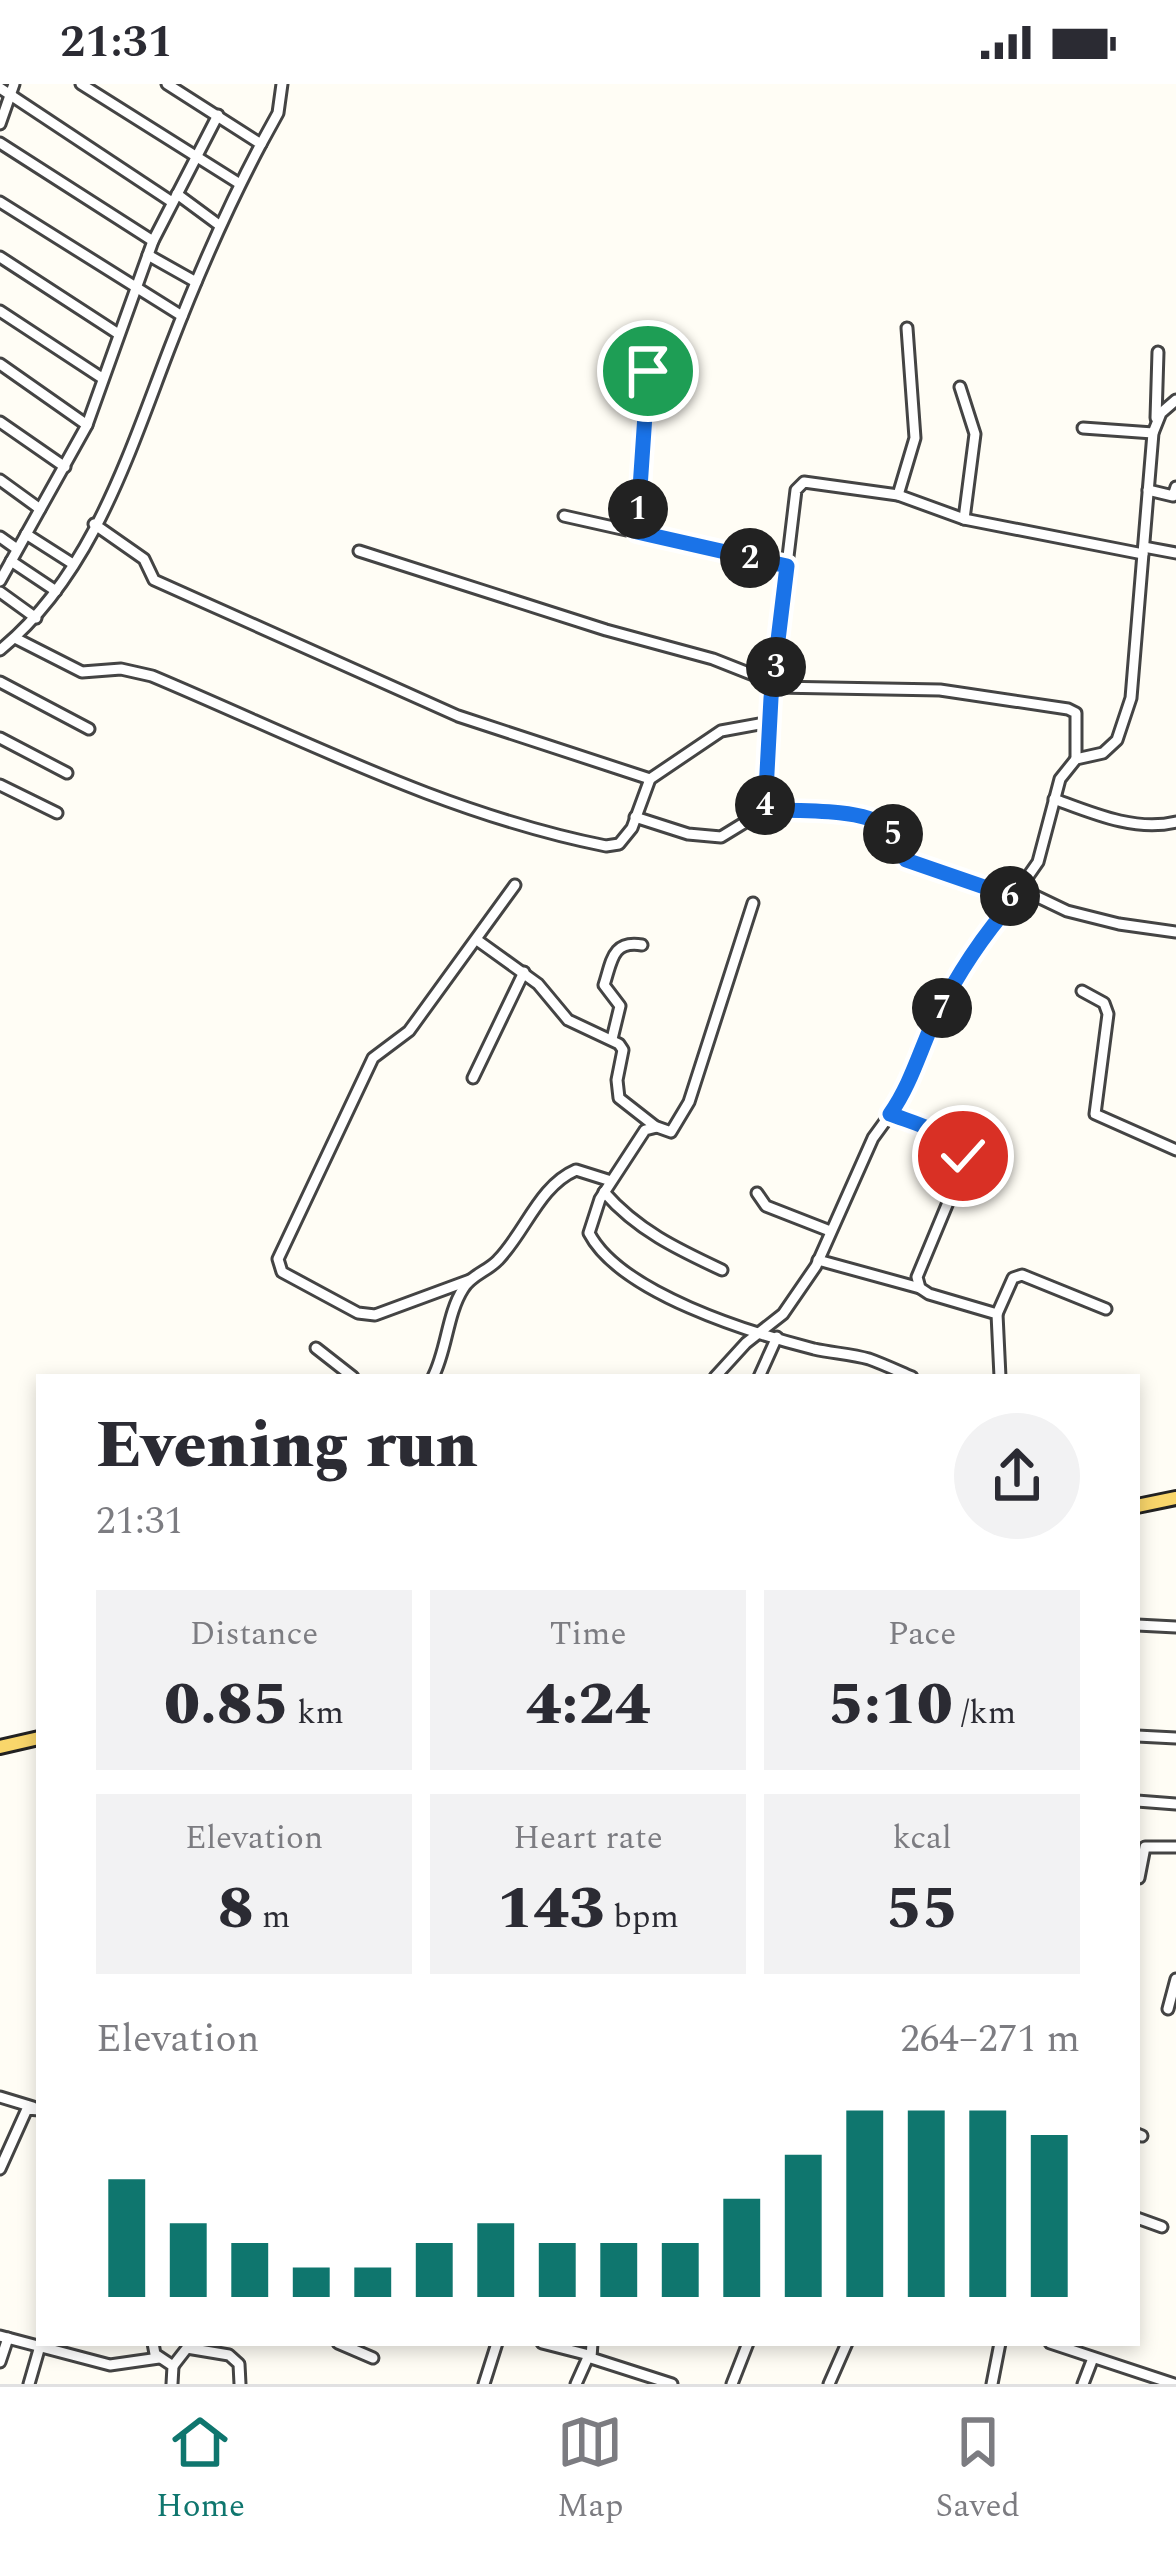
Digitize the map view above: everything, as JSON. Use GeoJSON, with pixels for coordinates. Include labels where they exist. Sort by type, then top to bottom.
{"type":"FeatureCollection","features":[{"type":"Feature","properties":{"kind":"main road"},"geometry":{"type":"LineString","coordinates":[[1140,1505],[1176,1498]]}},
{"type":"Feature","properties":{"kind":"main road"},"geometry":{"type":"LineString","coordinates":[[0,1747],[36,1739]]}},
{"type":"Feature","properties":{"kind":"street"},"geometry":{"type":"LineString","coordinates":[[81,84],[240,184]]}},
{"type":"Feature","properties":{"kind":"street"},"geometry":{"type":"LineString","coordinates":[[167,84],[261,144]]}},
{"type":"Feature","properties":{"kind":"street"},"geometry":{"type":"LineString","coordinates":[[0,650],[36,618],[56,591],[129,460],[219,225],[278,113],[282,84]]}},
{"type":"Feature","properties":{"kind":"street"},"geometry":{"type":"LineString","coordinates":[[0,124],[8,88],[219,225]]}},
{"type":"Feature","properties":{"kind":"street"},"geometry":{"type":"LineString","coordinates":[[0,581],[87,425],[153,241],[218,115]]}},
{"type":"Feature","properties":{"kind":"street"},"geometry":{"type":"LineString","coordinates":[[0,143],[153,241]]}},
{"type":"Feature","properties":{"kind":"street"},"geometry":{"type":"LineString","coordinates":[[0,202],[182,316]]}},
{"type":"Feature","properties":{"kind":"street"},"geometry":{"type":"LineString","coordinates":[[148,255],[196,282]]}},
{"type":"Feature","properties":{"kind":"street"},"geometry":{"type":"LineString","coordinates":[[0,257],[118,333]]}},
{"type":"Feature","properties":{"kind":"street"},"geometry":{"type":"LineString","coordinates":[[0,311],[102,378]]}},
{"type":"Feature","properties":{"kind":"street"},"geometry":{"type":"LineString","coordinates":[[898,495],[915,438],[907,328]]}},
{"type":"Feature","properties":{"kind":"street"},"geometry":{"type":"LineString","coordinates":[[637,532],[648,371],[656,332]]}},
{"type":"Feature","properties":{"kind":"street"},"geometry":{"type":"LineString","coordinates":[[718,1374],[746,1342],[783,1314],[818,1260],[873,1138],[904,1094],[956,980],[1038,862],[1060,778],[1076,759],[1103,753],[1117,740],[1131,698],[1158,352]]}},
{"type":"Feature","properties":{"kind":"street"},"geometry":{"type":"LineString","coordinates":[[0,364],[87,425]]}},
{"type":"Feature","properties":{"kind":"street"},"geometry":{"type":"LineString","coordinates":[[960,387],[975,434],[964,519]]}},
{"type":"Feature","properties":{"kind":"street"},"geometry":{"type":"LineString","coordinates":[[1155,428],[1176,400]]}},
{"type":"Feature","properties":{"kind":"street"},"geometry":{"type":"LineString","coordinates":[[0,422],[65,467]]}},
{"type":"Feature","properties":{"kind":"street"},"geometry":{"type":"LineString","coordinates":[[1083,428],[1155,428]]}},
{"type":"Feature","properties":{"kind":"street"},"geometry":{"type":"LineString","coordinates":[[0,480],[40,509]]}},
{"type":"Feature","properties":{"kind":"street"},"geometry":{"type":"LineString","coordinates":[[765,810],[796,490],[804,482],[898,495],[964,519],[1176,553]]}},
{"type":"Feature","properties":{"kind":"street"},"geometry":{"type":"LineString","coordinates":[[1148,490],[1171,496],[1176,487]]}},
{"type":"Feature","properties":{"kind":"street"},"geometry":{"type":"LineString","coordinates":[[564,516],[787,566]]}},
{"type":"Feature","properties":{"kind":"street"},"geometry":{"type":"LineString","coordinates":[[94,524],[144,560],[154,580],[458,716],[650,779]]}},
{"type":"Feature","properties":{"kind":"street"},"geometry":{"type":"LineString","coordinates":[[26,534],[73,564]]}},
{"type":"Feature","properties":{"kind":"street"},"geometry":{"type":"LineString","coordinates":[[0,537],[17,549]]}},
{"type":"Feature","properties":{"kind":"street"},"geometry":{"type":"LineString","coordinates":[[359,550],[606,630],[713,659],[774,685],[940,690],[1068,709],[1076,713],[1076,759]]}},
{"type":"Feature","properties":{"kind":"street"},"geometry":{"type":"LineString","coordinates":[[10,561],[56,591]]}},
{"type":"Feature","properties":{"kind":"street"},"geometry":{"type":"LineString","coordinates":[[0,592],[36,618]]}},
{"type":"Feature","properties":{"kind":"street"},"geometry":{"type":"LineString","coordinates":[[15,638],[82,672],[121,669],[152,676],[457,807],[606,846],[619,844],[632,828],[650,779],[721,730],[770,722]]}},
{"type":"Feature","properties":{"kind":"street"},"geometry":{"type":"LineString","coordinates":[[0,682],[89,729]]}},
{"type":"Feature","properties":{"kind":"street"},"geometry":{"type":"LineString","coordinates":[[0,738],[68,773]]}},
{"type":"Feature","properties":{"kind":"street"},"geometry":{"type":"LineString","coordinates":[[0,785],[57,814]]}},
{"type":"Feature","properties":{"kind":"street"},"geometry":{"type":"LineString","coordinates":[[1054,799],[1127,822],[1176,822]]}},
{"type":"Feature","properties":{"kind":"street"},"geometry":{"type":"LineString","coordinates":[[635,817],[688,834],[721,837],[765,810],[827,812],[881,824],[892,832],[906,860],[1067,911],[1176,932]]}},
{"type":"Feature","properties":{"kind":"street"},"geometry":{"type":"LineString","coordinates":[[514,885],[409,1031],[373,1058],[278,1259],[283,1272],[358,1313],[375,1316],[470,1280],[494,1265],[555,1180],[576,1171],[607,1186],[624,1215],[649,1232],[722,1270]]}},
{"type":"Feature","properties":{"kind":"street"},"geometry":{"type":"LineString","coordinates":[[477,940],[524,973],[568,1020],[623,1050],[619,1098],[671,1132],[689,1102],[753,903]]}},
{"type":"Feature","properties":{"kind":"street"},"geometry":{"type":"LineString","coordinates":[[612,1040],[620,1006],[604,986],[618,948],[627,943],[641,945]]}},
{"type":"Feature","properties":{"kind":"street"},"geometry":{"type":"LineString","coordinates":[[473,1078],[524,973]]}},
{"type":"Feature","properties":{"kind":"street"},"geometry":{"type":"LineString","coordinates":[[1082,991],[1104,1003],[1108,1014],[1095,1114],[1176,1150]]}},
{"type":"Feature","properties":{"kind":"street"},"geometry":{"type":"LineString","coordinates":[[890,1114],[931,1129],[954,1143],[963,1156],[964,1164],[921,1263],[920,1288]]}},
{"type":"Feature","properties":{"kind":"street"},"geometry":{"type":"LineString","coordinates":[[657,1127],[645,1130],[607,1186],[589,1233],[597,1248],[630,1278],[696,1310],[905,1374]]}},
{"type":"Feature","properties":{"kind":"street"},"geometry":{"type":"LineString","coordinates":[[757,1192],[766,1206],[830,1231]]}},
{"type":"Feature","properties":{"kind":"street"},"geometry":{"type":"LineString","coordinates":[[818,1260],[997,1314]]}},
{"type":"Feature","properties":{"kind":"street"},"geometry":{"type":"LineString","coordinates":[[1000,1374],[997,1314],[1013,1278],[1022,1274],[1106,1309]]}},
{"type":"Feature","properties":{"kind":"street"},"geometry":{"type":"LineString","coordinates":[[434,1374],[460,1292],[470,1280]]}},
{"type":"Feature","properties":{"kind":"street"},"geometry":{"type":"LineString","coordinates":[[760,1374],[776,1337]]}},
{"type":"Feature","properties":{"kind":"street"},"geometry":{"type":"LineString","coordinates":[[316,1348],[337,1372]]}},
{"type":"Feature","properties":{"kind":"street"},"geometry":{"type":"LineString","coordinates":[[1140,1625],[1176,1627]]}},
{"type":"Feature","properties":{"kind":"street"},"geometry":{"type":"LineString","coordinates":[[1140,1736],[1176,1738]]}},
{"type":"Feature","properties":{"kind":"street"},"geometry":{"type":"LineString","coordinates":[[1140,1801],[1176,1804]]}},
{"type":"Feature","properties":{"kind":"street"},"geometry":{"type":"LineString","coordinates":[[1140,1873],[1145,1847],[1176,1847]]}},
{"type":"Feature","properties":{"kind":"street"},"geometry":{"type":"LineString","coordinates":[[1168,2008],[1176,1979]]}},
{"type":"Feature","properties":{"kind":"street"},"geometry":{"type":"LineString","coordinates":[[0,2097],[36,2108]]}},
{"type":"Feature","properties":{"kind":"street"},"geometry":{"type":"LineString","coordinates":[[0,2169],[23,2116],[36,2108]]}},
{"type":"Feature","properties":{"kind":"street"},"geometry":{"type":"LineString","coordinates":[[1140,2219],[1162,2227]]}},
{"type":"Feature","properties":{"kind":"street"},"geometry":{"type":"LineString","coordinates":[[0,2362],[4,2337],[36,2345]]}},
{"type":"Feature","properties":{"kind":"street"},"geometry":{"type":"LineString","coordinates":[[29,2384],[40,2346],[110,2365],[159,2358],[173,2366]]}},
{"type":"Feature","properties":{"kind":"street"},"geometry":{"type":"LineString","coordinates":[[154,2346],[159,2358]]}},
{"type":"Feature","properties":{"kind":"street"},"geometry":{"type":"LineString","coordinates":[[346,2346],[373,2357]]}},
{"type":"Feature","properties":{"kind":"street"},"geometry":{"type":"LineString","coordinates":[[484,2384],[496,2346]]}},
{"type":"Feature","properties":{"kind":"street"},"geometry":{"type":"LineString","coordinates":[[560,2346],[590,2349],[671,2384]]}},
{"type":"Feature","properties":{"kind":"street"},"geometry":{"type":"LineString","coordinates":[[732,2384],[747,2346]]}},
{"type":"Feature","properties":{"kind":"street"},"geometry":{"type":"LineString","coordinates":[[829,2384],[846,2346]]}},
{"type":"Feature","properties":{"kind":"street"},"geometry":{"type":"LineString","coordinates":[[992,2384],[999,2346]]}},
{"type":"Feature","properties":{"kind":"street"},"geometry":{"type":"LineString","coordinates":[[1059,2346],[1174,2384]]}},
{"type":"Feature","properties":{"kind":"street"},"geometry":{"type":"LineString","coordinates":[[172,2384],[173,2366],[187,2348],[229,2355],[239,2363],[240,2384]]}},
{"type":"Feature","properties":{"kind":"street"},"geometry":{"type":"LineString","coordinates":[[576,2384],[590,2349]]}},
{"type":"Feature","properties":{"kind":"street"},"geometry":{"type":"LineString","coordinates":[[1083,2384],[1093,2357]]}},
{"type":"Feature","properties":{"kind":"route"},"geometry":{"type":"LineString","coordinates":[[648,371],[637,532],[787,566],[771,698],[765,810],[867,819],[892,832],[906,860],[1016,898],[956,980],[904,1094],[890,1114],[931,1129],[954,1143],[963,1156]]}}]}
